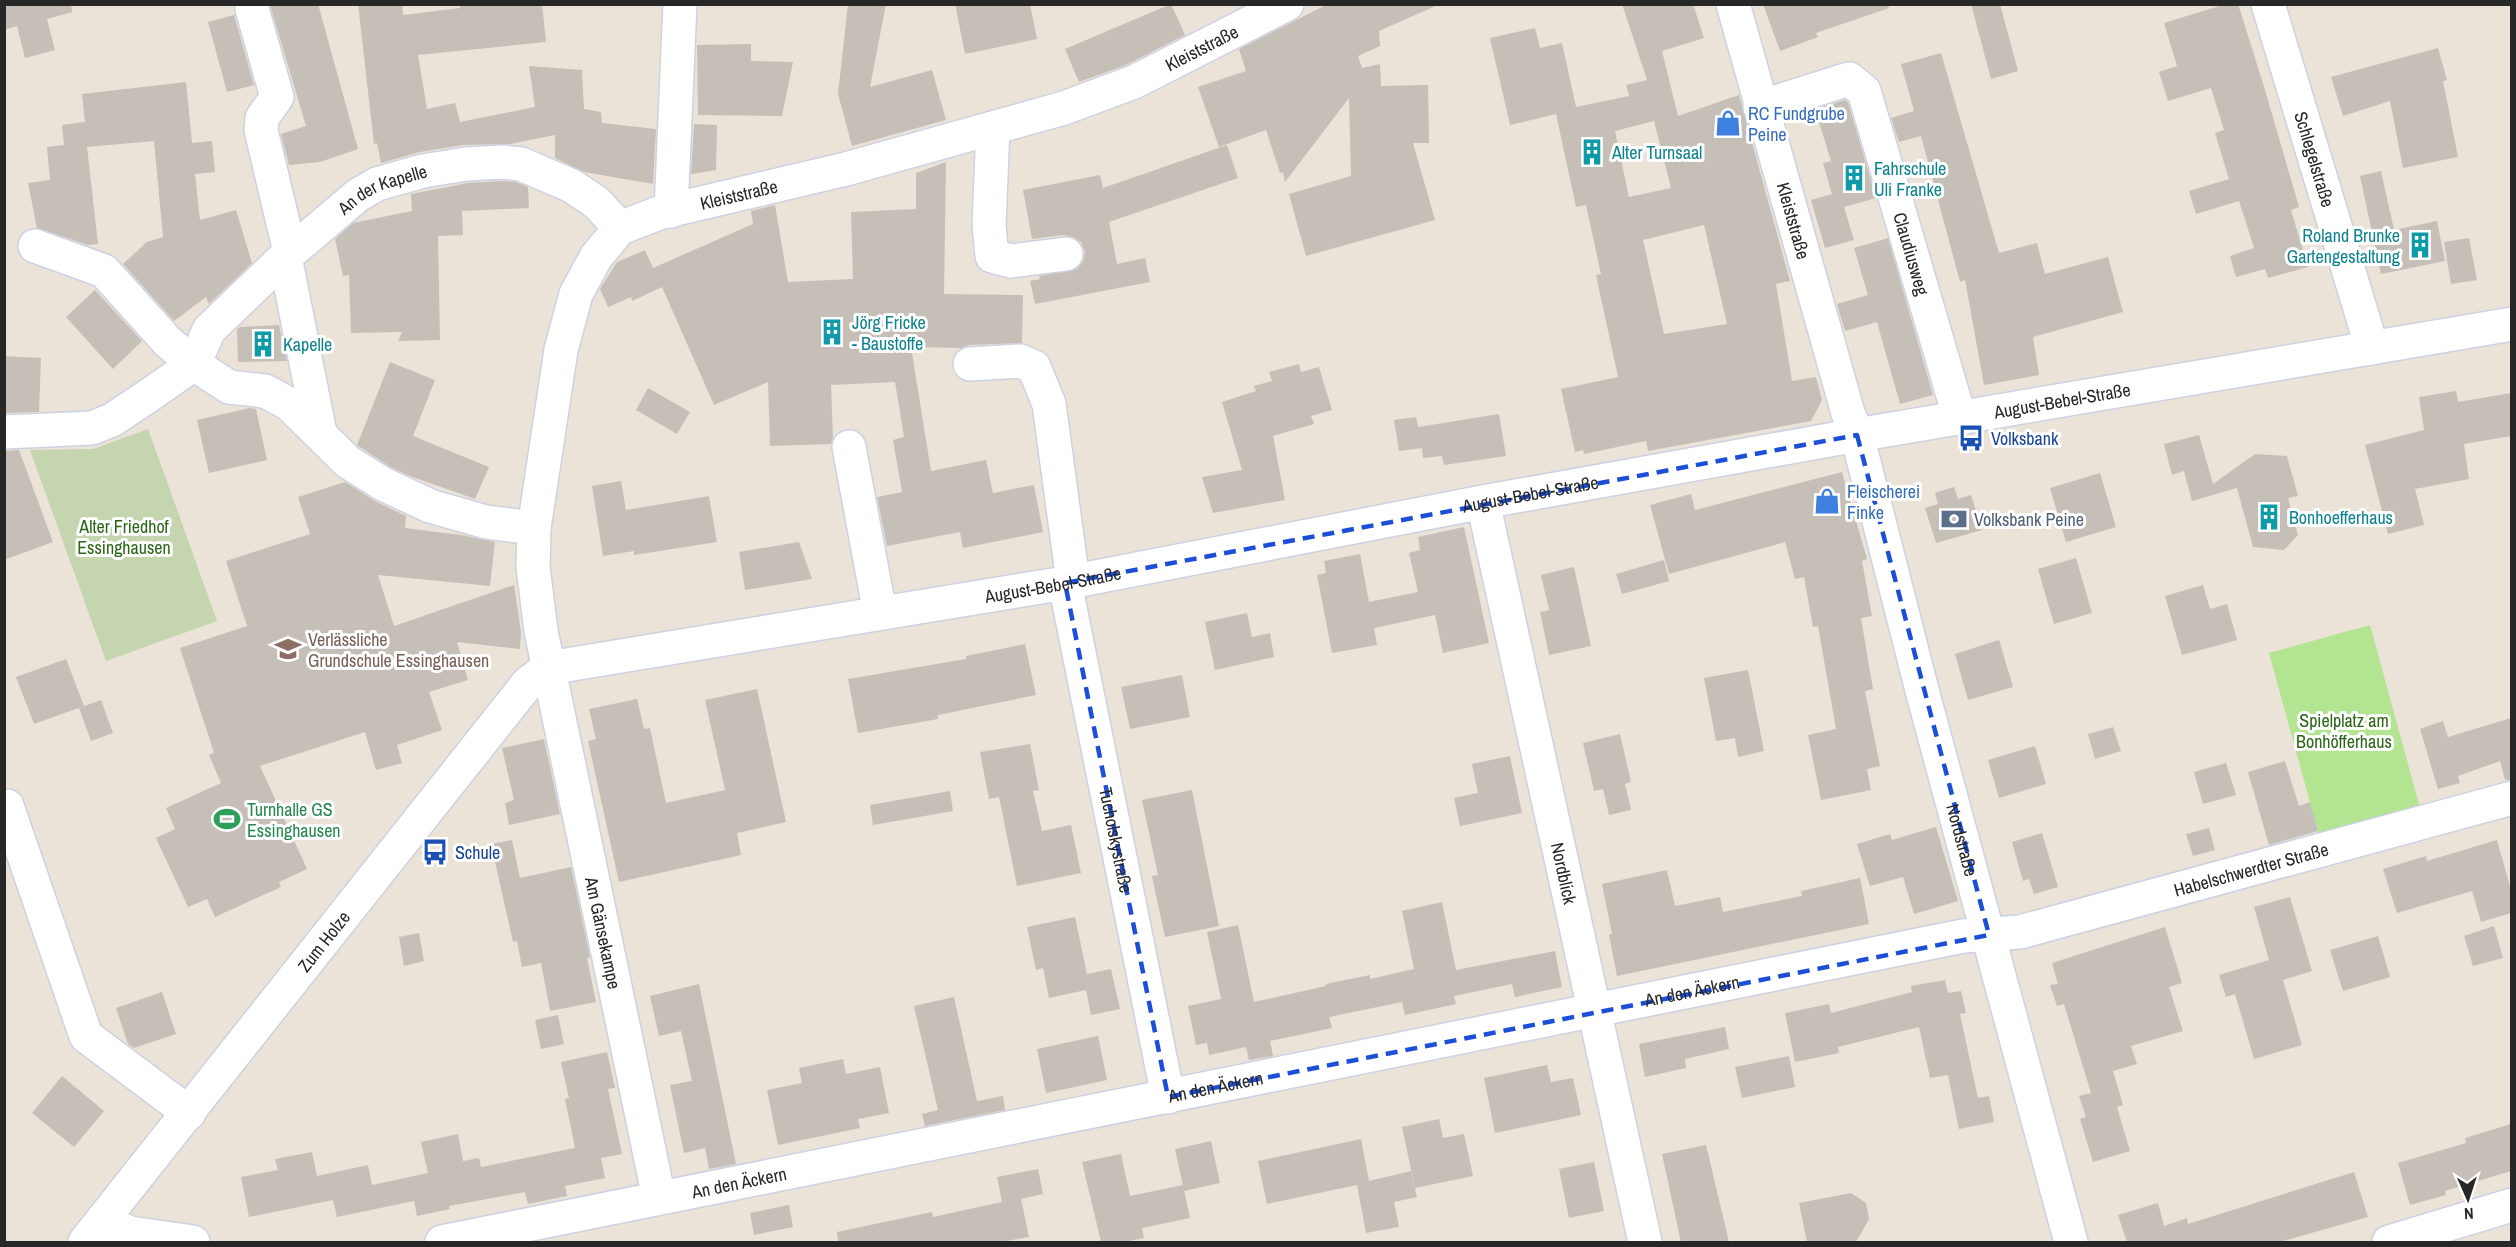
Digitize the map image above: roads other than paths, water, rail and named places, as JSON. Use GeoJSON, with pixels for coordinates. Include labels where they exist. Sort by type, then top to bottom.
{"type":"FeatureCollection","features":[{"type":"Feature","properties":{"kind":"street"},"geometry":{"type":"LineString","coordinates":[[671,211],[680,4]]}},
{"type":"Feature","properties":{"kind":"street","name":"Kleiststraße"},"geometry":{"type":"LineString","coordinates":[[620,228],[671,211],[846,169],[1064,108],[1134,82],[1287,4]]}},
{"type":"Feature","properties":{"kind":"street","name":"Kleiststraße"},"geometry":{"type":"LineString","coordinates":[[1733,4],[1848,413],[1857,435]]}},
{"type":"Feature","properties":{"kind":"street","name":"Schlegelstraße"},"geometry":{"type":"LineString","coordinates":[[2268,4],[2372,348]]}},
{"type":"Feature","properties":{"kind":"street"},"geometry":{"type":"LineString","coordinates":[[252,9],[277,97],[262,118],[261,130],[287,254],[320,433]]}},
{"type":"Feature","properties":{"kind":"street","name":"Claudiusweg"},"geometry":{"type":"LineString","coordinates":[[1760,106],[1849,79],[1863,91],[1960,419]]}},
{"type":"Feature","properties":{"kind":"street"},"geometry":{"type":"LineString","coordinates":[[993,128],[989,225],[992,256],[1011,261],[1066,254]]}},
{"type":"Feature","properties":{"kind":"street","name":"An der Kapelle"},"geometry":{"type":"LineString","coordinates":[[194,364],[209,330],[287,254],[358,195],[377,184],[423,171],[503,162],[528,166],[572,186],[597,203],[620,228]]}},
{"type":"Feature","properties":{"kind":"street"},"geometry":{"type":"LineString","coordinates":[[548,668],[533,567],[534,528],[561,350],[576,294],[596,257],[620,228]]}},
{"type":"Feature","properties":{"kind":"street"},"geometry":{"type":"LineString","coordinates":[[35,246],[104,271],[168,342],[194,364],[229,387],[265,391],[289,404],[348,462],[383,484],[430,506],[486,522],[534,528]]}},
{"type":"Feature","properties":{"kind":"street","name":"August-Bebel-Straße"},"geometry":{"type":"LineString","coordinates":[[548,668],[1069,582],[1483,502],[1857,435],[2511,324]]}},
{"type":"Feature","properties":{"kind":"street","name":"Tucholskystraße"},"geometry":{"type":"LineString","coordinates":[[970,364],[1020,361],[1034,367],[1049,404],[1069,582],[1168,1097]]}},
{"type":"Feature","properties":{"kind":"street"},"geometry":{"type":"LineString","coordinates":[[4,432],[92,428],[112,420],[194,364]]}},
{"type":"Feature","properties":{"kind":"street","name":"Nordstraße"},"geometry":{"type":"LineString","coordinates":[[1857,435],[1926,706],[2071,1242]]}},
{"type":"Feature","properties":{"kind":"street"},"geometry":{"type":"LineString","coordinates":[[849,447],[880,613]]}},
{"type":"Feature","properties":{"kind":"street","name":"Nordblick"},"geometry":{"type":"LineString","coordinates":[[1483,502],[1645,1242]]}},
{"type":"Feature","properties":{"kind":"street","name":"Zum Holze"},"geometry":{"type":"LineString","coordinates":[[95,1232],[528,683],[548,668]]}},
{"type":"Feature","properties":{"kind":"street","name":"Am Gänsekampe"},"geometry":{"type":"LineString","coordinates":[[548,668],[659,1198]]}},
{"type":"Feature","properties":{"kind":"street","name":"Habelschwerdter Straße"},"geometry":{"type":"LineString","coordinates":[[1989,935],[2020,932],[2511,798]]}},
{"type":"Feature","properties":{"kind":"street"},"geometry":{"type":"LineString","coordinates":[[7,806],[86,1036],[189,1113]]}},
{"type":"Feature","properties":{"kind":"street","name":"An den Äckern"},"geometry":{"type":"LineString","coordinates":[[442,1242],[1964,936],[1989,935]]}},
{"type":"Feature","properties":{"kind":"street"},"geometry":{"type":"LineString","coordinates":[[2389,1242],[2511,1205]]}},
{"type":"Feature","properties":{"kind":"street"},"geometry":{"type":"LineString","coordinates":[[95,1232],[130,1233],[193,1242]]}},
{"type":"Feature","properties":{"kind":"place","name":"RC Fundgrube Peine"},"geometry":{"type":"Point","coordinates":[1728,123]}},
{"type":"Feature","properties":{"kind":"place","name":"Alter Turnsaal"},"geometry":{"type":"Point","coordinates":[1592,152]}},
{"type":"Feature","properties":{"kind":"place","name":"Fahrschule Uli Franke"},"geometry":{"type":"Point","coordinates":[1854,178]}},
{"type":"Feature","properties":{"kind":"place","name":"Roland Brunke Gartengestaltung"},"geometry":{"type":"Point","coordinates":[2420,245]}},
{"type":"Feature","properties":{"kind":"place","name":"Jörg Fricke - Baustoffe"},"geometry":{"type":"Point","coordinates":[832,332]}},
{"type":"Feature","properties":{"kind":"place","name":"Kapelle"},"geometry":{"type":"Point","coordinates":[263,344]}},
{"type":"Feature","properties":{"kind":"place","name":"Volksbank"},"geometry":{"type":"Point","coordinates":[1971,438]}},
{"type":"Feature","properties":{"kind":"place","name":"Fleischerei Finke"},"geometry":{"type":"Point","coordinates":[1827,501]}},
{"type":"Feature","properties":{"kind":"place","name":"Bonhoefferhaus"},"geometry":{"type":"Point","coordinates":[2269,517]}},
{"type":"Feature","properties":{"kind":"place","name":"Volksbank Peine"},"geometry":{"type":"Point","coordinates":[1954,519]}},
{"type":"Feature","properties":{"kind":"place","name":"Verlässliche Grundschule Essinghausen"},"geometry":{"type":"Point","coordinates":[288,649]}},
{"type":"Feature","properties":{"kind":"place","name":"Turnhalle GS Essinghausen"},"geometry":{"type":"Point","coordinates":[227,819]}},
{"type":"Feature","properties":{"kind":"place","name":"Schule"},"geometry":{"type":"Point","coordinates":[435,852]}},
{"type":"Feature","properties":{"kind":"park label","name":"Alter Friedhof Essinghausen"},"geometry":{"type":"Point","coordinates":[124,536]}},
{"type":"Feature","properties":{"kind":"park label","name":"Spielplatz am Bonhöfferhaus"},"geometry":{"type":"Point","coordinates":[2344,730]}}]}
